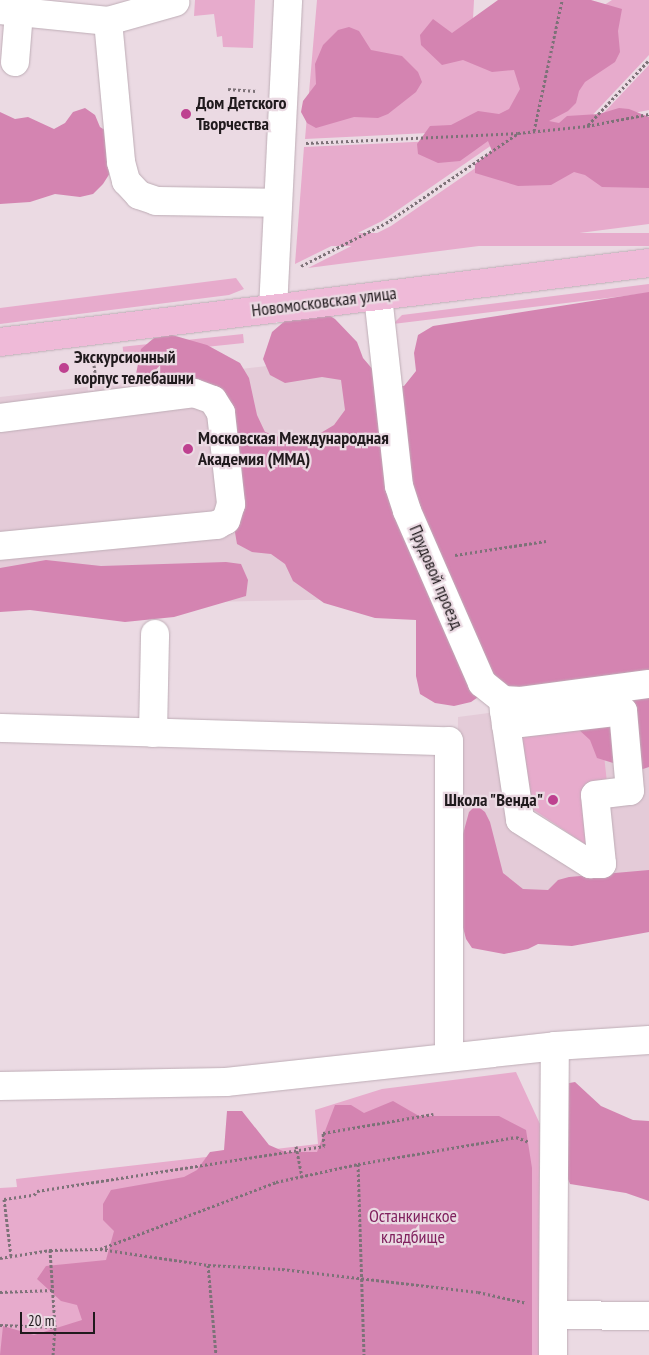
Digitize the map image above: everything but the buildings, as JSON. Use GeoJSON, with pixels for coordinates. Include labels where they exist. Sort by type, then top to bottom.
{"type":"FeatureCollection","features":[{"type":"Feature","properties":{"kind":"main road","name":"Новомосковская улица"},"geometry":{"type":"LineString","coordinates":[[0,342],[649,263]]}},
{"type":"Feature","properties":{"kind":"street"},"geometry":{"type":"LineString","coordinates":[[273,309],[288,0]]}},
{"type":"Feature","properties":{"kind":"street"},"geometry":{"type":"LineString","coordinates":[[15,62],[9,11],[108,21],[175,2]]}},
{"type":"Feature","properties":{"kind":"street"},"geometry":{"type":"LineString","coordinates":[[108,21],[121,162],[126,181],[139,195],[156,201],[277,203]]}},
{"type":"Feature","properties":{"kind":"street","name":"Прудовой проезд"},"geometry":{"type":"LineString","coordinates":[[378,296],[399,486],[428,559],[482,683],[505,713]]}},
{"type":"Feature","properties":{"kind":"street"},"geometry":{"type":"LineString","coordinates":[[0,418],[194,393],[213,400],[221,413],[231,504],[226,520],[217,525],[0,546]]}},
{"type":"Feature","properties":{"kind":"street"},"geometry":{"type":"LineString","coordinates":[[153,733],[156,634]]}},
{"type":"Feature","properties":{"kind":"street"},"geometry":{"type":"LineString","coordinates":[[505,713],[521,702],[649,684]]}},
{"type":"Feature","properties":{"kind":"street"},"geometry":{"type":"LineString","coordinates":[[622,711],[640,790],[595,795],[602,864],[590,864],[520,820],[505,713],[622,711]]}},
{"type":"Feature","properties":{"kind":"street"},"geometry":{"type":"LineString","coordinates":[[0,728],[449,741],[449,1058]]}},
{"type":"Feature","properties":{"kind":"street"},"geometry":{"type":"LineString","coordinates":[[0,1086],[226,1082],[555,1046],[649,1040]]}},
{"type":"Feature","properties":{"kind":"street"},"geometry":{"type":"LineString","coordinates":[[553,1355],[545,1310],[555,1046]]}},
{"type":"Feature","properties":{"kind":"street"},"geometry":{"type":"LineString","coordinates":[[545,1310],[649,1316]]}},
{"type":"Feature","properties":{"kind":"path"},"geometry":{"type":"LineString","coordinates":[[534,132],[562,0]]}},
{"type":"Feature","properties":{"kind":"path"},"geometry":{"type":"LineString","coordinates":[[587,126],[649,60]]}},
{"type":"Feature","properties":{"kind":"path"},"geometry":{"type":"LineString","coordinates":[[228,89],[262,91]]}},
{"type":"Feature","properties":{"kind":"path"},"geometry":{"type":"LineString","coordinates":[[302,143],[534,132],[587,126],[649,114]]}},
{"type":"Feature","properties":{"kind":"path"},"geometry":{"type":"LineString","coordinates":[[299,267],[386,224],[518,133]]}},
{"type":"Feature","properties":{"kind":"path"},"geometry":{"type":"LineString","coordinates":[[428,559],[546,541]]}},
{"type":"Feature","properties":{"kind":"path"},"geometry":{"type":"LineString","coordinates":[[11,1256],[4,1199],[34,1195],[37,1191],[296,1148],[324,1146],[323,1133],[434,1114]]}},
{"type":"Feature","properties":{"kind":"path"},"geometry":{"type":"LineString","coordinates":[[100,1249],[276,1182],[358,1164],[516,1137],[536,1144]]}},
{"type":"Feature","properties":{"kind":"path"},"geometry":{"type":"LineString","coordinates":[[296,1148],[302,1176]]}},
{"type":"Feature","properties":{"kind":"path"},"geometry":{"type":"LineString","coordinates":[[358,1164],[364,1355]]}},
{"type":"Feature","properties":{"kind":"path"},"geometry":{"type":"LineString","coordinates":[[0,1258],[50,1250],[100,1249],[208,1264],[282,1269],[478,1292],[545,1310]]}},
{"type":"Feature","properties":{"kind":"path"},"geometry":{"type":"LineString","coordinates":[[50,1250],[56,1327],[53,1355]]}},
{"type":"Feature","properties":{"kind":"path"},"geometry":{"type":"LineString","coordinates":[[208,1264],[216,1355]]}},
{"type":"Feature","properties":{"kind":"path"},"geometry":{"type":"LineString","coordinates":[[0,1292],[53,1290]]}},
{"type":"Feature","properties":{"kind":"path"},"geometry":{"type":"LineString","coordinates":[[0,1325],[56,1327]]}},
{"type":"Feature","properties":{"kind":"shaded area","name":"Московская Международная Академия (ММА)"},"geometry":{"type":"Polygon","coordinates":[[[353,356],[413,598],[0,606],[0,397],[353,356]]]}},
{"type":"Feature","properties":{"kind":"shaded area","name":"Школа \"Венда\""},"geometry":{"type":"Polygon","coordinates":[[[649,692],[649,883],[456,905],[458,717],[649,692]]]}},
{"type":"Feature","properties":{"kind":"green space"},"geometry":{"type":"Polygon","coordinates":[[[195,0],[255,0],[253,48],[223,47],[222,36],[217,37],[214,14],[194,16],[195,0]]]}},
{"type":"Feature","properties":{"kind":"green space"},"geometry":{"type":"Polygon","coordinates":[[[317,0],[474,0],[473,19],[553,23],[531,128],[305,139],[317,0]]]}},
{"type":"Feature","properties":{"kind":"green space"},"geometry":{"type":"Polygon","coordinates":[[[498,0],[591,0],[622,9],[618,31],[620,52],[615,62],[585,82],[579,91],[576,103],[568,111],[549,121],[559,123],[567,116],[599,114],[619,108],[629,109],[649,117],[649,188],[602,187],[585,175],[574,172],[551,185],[518,186],[475,173],[475,164],[492,151],[488,141],[460,161],[438,163],[418,154],[417,144],[430,126],[451,125],[478,111],[499,114],[509,109],[520,89],[514,70],[492,72],[463,60],[442,65],[421,45],[420,35],[433,19],[452,33],[498,0]]]}},
{"type":"Feature","properties":{"kind":"green space"},"geometry":{"type":"Polygon","coordinates":[[[612,0],[649,0],[649,55],[586,122],[538,127],[595,11],[612,0]]]}},
{"type":"Feature","properties":{"kind":"green space"},"geometry":{"type":"Polygon","coordinates":[[[349,27],[359,31],[371,50],[402,56],[418,72],[422,82],[416,92],[388,114],[378,118],[354,117],[316,128],[307,123],[301,112],[303,101],[316,84],[315,64],[323,45],[338,30],[349,27]]]}},
{"type":"Feature","properties":{"kind":"green space"},"geometry":{"type":"Polygon","coordinates":[[[649,65],[649,110],[597,120],[649,65]]]}},
{"type":"Feature","properties":{"kind":"green space"},"geometry":{"type":"Polygon","coordinates":[[[85,108],[95,115],[100,127],[111,134],[110,173],[103,184],[93,194],[80,197],[55,194],[30,202],[0,204],[0,112],[15,119],[28,117],[54,129],[65,123],[73,112],[85,108]]]}},
{"type":"Feature","properties":{"kind":"green space"},"geometry":{"type":"Polygon","coordinates":[[[649,118],[649,224],[308,268],[391,226],[519,138],[649,118]]]}},
{"type":"Feature","properties":{"kind":"green space"},"geometry":{"type":"Polygon","coordinates":[[[502,138],[382,221],[295,264],[304,147],[502,138]]]}},
{"type":"Feature","properties":{"kind":"green space"},"geometry":{"type":"Polygon","coordinates":[[[302,233],[649,233],[649,246],[302,246],[302,233]]]}},
{"type":"Feature","properties":{"kind":"green space"},"geometry":{"type":"Polygon","coordinates":[[[236,278],[244,289],[229,295],[0,324],[0,308],[236,278]]]}},
{"type":"Feature","properties":{"kind":"green space"},"geometry":{"type":"Polygon","coordinates":[[[649,284],[649,293],[393,324],[402,315],[649,284]]]}},
{"type":"Feature","properties":{"kind":"green space"},"geometry":{"type":"Polygon","coordinates":[[[649,292],[649,767],[643,769],[626,767],[597,758],[590,740],[577,728],[514,688],[497,684],[471,702],[454,706],[435,703],[420,694],[416,676],[416,620],[375,618],[324,603],[293,581],[285,564],[271,554],[252,552],[237,544],[213,405],[142,401],[134,384],[141,349],[154,338],[172,335],[207,345],[240,363],[249,378],[257,415],[265,432],[282,438],[319,434],[334,425],[345,410],[341,380],[322,377],[285,383],[270,375],[263,359],[272,332],[286,320],[319,309],[335,319],[357,342],[363,358],[386,385],[404,386],[416,371],[414,353],[418,335],[433,326],[649,292]]]}},
{"type":"Feature","properties":{"kind":"green space"},"geometry":{"type":"Polygon","coordinates":[[[243,334],[244,343],[124,356],[123,347],[243,334]]]}},
{"type":"Feature","properties":{"kind":"green space"},"geometry":{"type":"Polygon","coordinates":[[[46,560],[101,566],[226,562],[241,564],[248,580],[246,596],[174,617],[125,622],[30,610],[0,612],[0,568],[46,560]]]}},
{"type":"Feature","properties":{"kind":"green space"},"geometry":{"type":"Polygon","coordinates":[[[601,727],[607,783],[585,786],[591,848],[528,806],[518,737],[601,727]]]}},
{"type":"Feature","properties":{"kind":"green space"},"geometry":{"type":"Polygon","coordinates":[[[476,805],[485,812],[490,822],[503,873],[523,889],[548,890],[558,880],[569,877],[649,870],[649,932],[572,946],[538,944],[528,949],[504,954],[472,948],[466,939],[460,916],[463,834],[469,812],[476,805]]]}},
{"type":"Feature","properties":{"kind":"green space","name":"Останкинское кладбище"},"geometry":{"type":"Polygon","coordinates":[[[516,1072],[540,1124],[539,1355],[0,1355],[0,1188],[17,1187],[16,1179],[318,1144],[315,1110],[382,1089],[516,1072]]]}},
{"type":"Feature","properties":{"kind":"green space"},"geometry":{"type":"Polygon","coordinates":[[[575,1082],[601,1106],[633,1120],[649,1121],[649,1201],[626,1193],[570,1184],[563,1167],[564,1084],[575,1082]]]}},
{"type":"Feature","properties":{"kind":"green space","name":"Останкинское кладбище"},"geometry":{"type":"Polygon","coordinates":[[[393,1101],[419,1116],[499,1116],[526,1130],[532,1168],[532,1355],[0,1355],[3,1326],[34,1335],[82,1320],[77,1305],[61,1301],[37,1279],[46,1266],[106,1260],[114,1231],[103,1220],[103,1204],[111,1190],[184,1177],[197,1170],[210,1152],[224,1150],[227,1111],[242,1111],[269,1145],[285,1152],[317,1152],[335,1105],[351,1105],[364,1113],[393,1101]]]}},
{"type":"Feature","properties":{"kind":"place","name":"Дом Детского Творчества"},"geometry":{"type":"Point","coordinates":[186,114]}},
{"type":"Feature","properties":{"kind":"place","name":"Экскурсионный корпус телебашни"},"geometry":{"type":"Point","coordinates":[64,368]}},
{"type":"Feature","properties":{"kind":"place","name":"Московская Международная Академия (ММА)"},"geometry":{"type":"Point","coordinates":[188,449]}},
{"type":"Feature","properties":{"kind":"place","name":"Школа \"Венда\""},"geometry":{"type":"Point","coordinates":[553,800]}}]}
